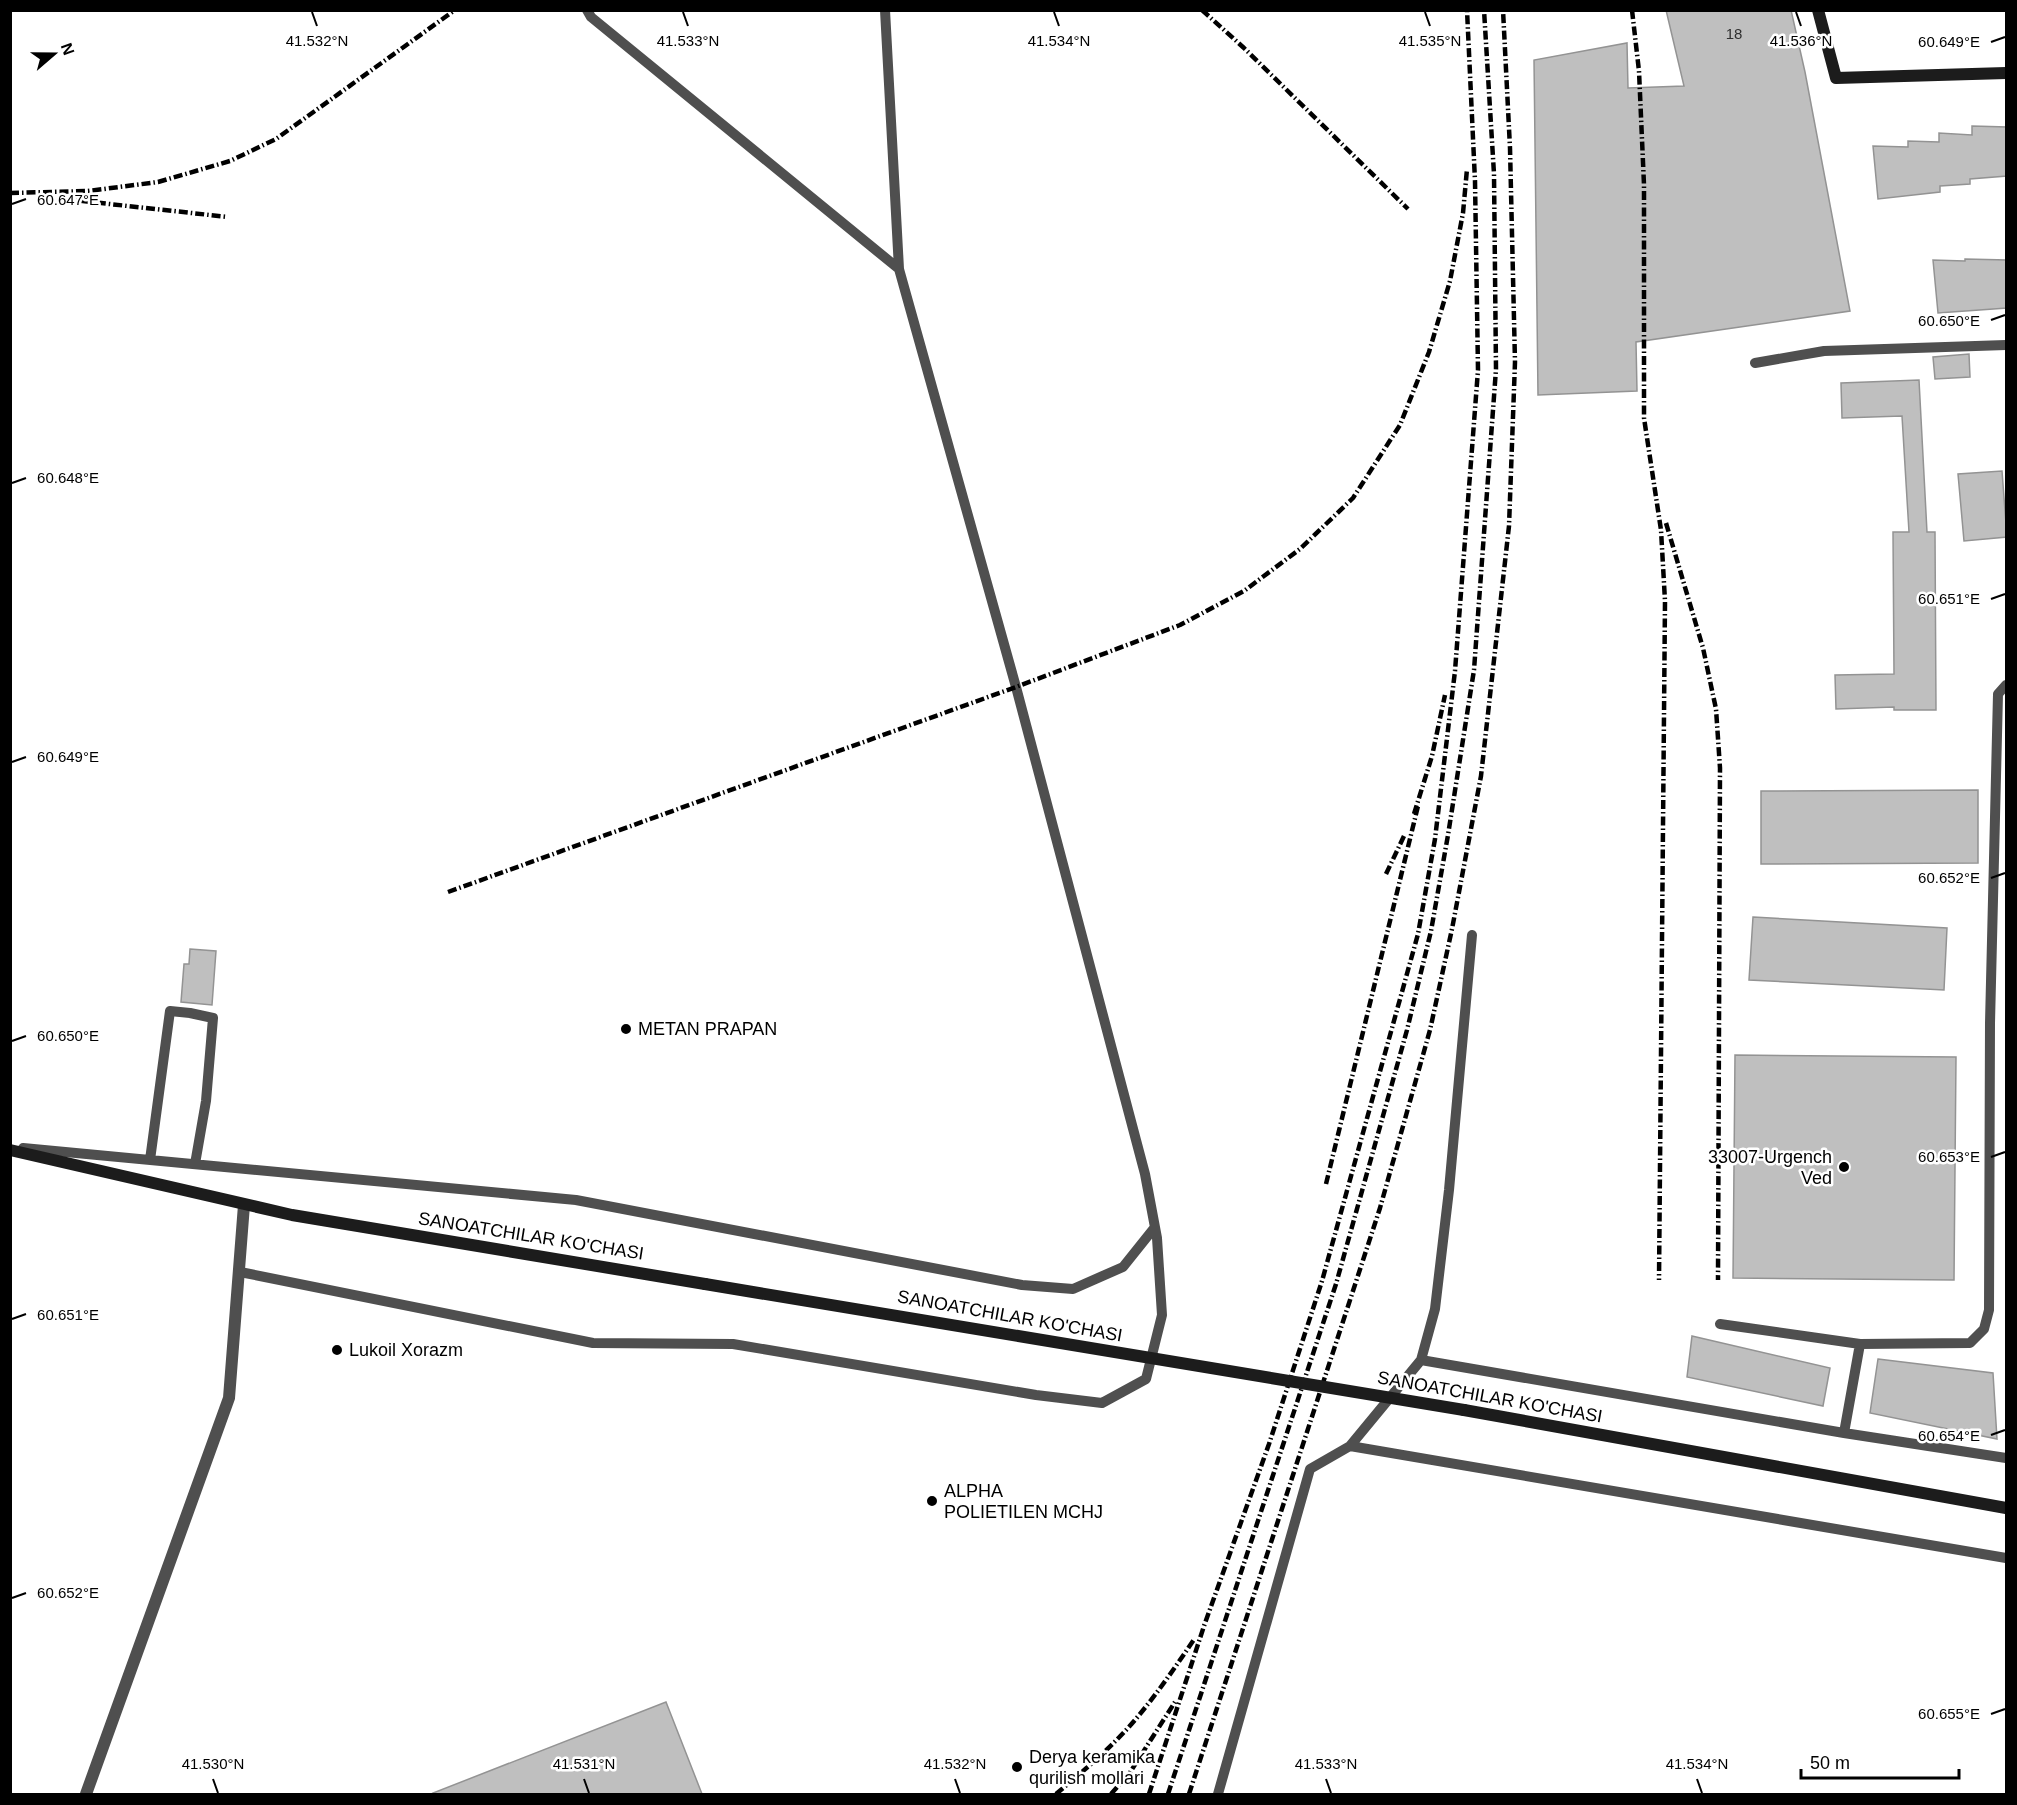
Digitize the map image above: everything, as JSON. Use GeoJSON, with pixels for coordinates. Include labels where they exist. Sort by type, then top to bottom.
{"type":"FeatureCollection","features":[{"type":"Feature","properties":{"kind":"main road"},"geometry":{"type":"LineString","coordinates":[[1818,10],[1836,78],[2007,73]]}},
{"type":"Feature","properties":{"kind":"main road","name":"SANOATCHILAR KO'CHASI"},"geometry":{"type":"LineString","coordinates":[[10,1149],[244,1205],[1464,1410],[2007,1508]]}},
{"type":"Feature","properties":{"kind":"street"},"geometry":{"type":"LineString","coordinates":[[86,1794],[229,1398],[244,1205]]}},
{"type":"Feature","properties":{"kind":"lane"},"geometry":{"type":"LineString","coordinates":[[587,10],[591,17],[899,269]]}},
{"type":"Feature","properties":{"kind":"lane"},"geometry":{"type":"LineString","coordinates":[[240,1272],[593,1343],[733,1344],[1036,1395],[1102,1403],[1146,1379],[1162,1315],[1155,1227],[1145,1174],[1016,687],[899,269],[885,10]]}},
{"type":"Feature","properties":{"kind":"lane"},"geometry":{"type":"LineString","coordinates":[[1755,363],[1824,351],[2007,345]]}},
{"type":"Feature","properties":{"kind":"lane"},"geometry":{"type":"LineString","coordinates":[[1720,1324],[1860,1344],[1970,1343],[1984,1329],[1989,1310],[1990,1023],[1998,694],[2007,685]]}},
{"type":"Feature","properties":{"kind":"lane"},"geometry":{"type":"LineString","coordinates":[[1218,1794],[1310,1469],[1350,1446],[1422,1360],[1435,1309],[1450,1179],[1472,935]]}},
{"type":"Feature","properties":{"kind":"lane"},"geometry":{"type":"LineString","coordinates":[[150,1160],[170,1011],[213,1018],[206,1101],[195,1164]]}},
{"type":"Feature","properties":{"kind":"lane"},"geometry":{"type":"LineString","coordinates":[[10,1149],[576,1200],[1010,1283],[1073,1289],[1123,1267],[1155,1227]]}},
{"type":"Feature","properties":{"kind":"lane"},"geometry":{"type":"LineString","coordinates":[[1844,1433],[1860,1344]]}},
{"type":"Feature","properties":{"kind":"lane"},"geometry":{"type":"LineString","coordinates":[[1422,1360],[1844,1433],[2007,1458]]}},
{"type":"Feature","properties":{"kind":"lane"},"geometry":{"type":"LineString","coordinates":[[1350,1446],[2007,1558]]}},
{"type":"Feature","properties":{"kind":"building"},"geometry":{"type":"Polygon","coordinates":[[[1666,10],[1791,10],[1805,72],[1850,311],[1636,342],[1637,391],[1538,395],[1534,60],[1627,43],[1628,88],[1684,86],[1666,10]]]}},
{"type":"Feature","properties":{"kind":"building"},"geometry":{"type":"Polygon","coordinates":[[[1972,126],[2007,127],[2007,176],[1970,179],[1970,184],[1940,186],[1940,192],[1878,199],[1873,146],[1908,147],[1908,141],[1939,142],[1939,133],[1972,135],[1972,126]]]}},
{"type":"Feature","properties":{"kind":"building"},"geometry":{"type":"Polygon","coordinates":[[[1965,259],[2007,260],[2007,308],[1938,313],[1933,260],[1965,261],[1965,259]]]}},
{"type":"Feature","properties":{"kind":"building"},"geometry":{"type":"Polygon","coordinates":[[[1969,354],[1970,377],[1935,379],[1933,357],[1969,354]]]}},
{"type":"Feature","properties":{"kind":"building"},"geometry":{"type":"Polygon","coordinates":[[[1919,380],[1927,532],[1935,532],[1936,710],[1894,710],[1894,707],[1836,709],[1835,675],[1894,674],[1893,532],[1909,532],[1902,416],[1842,418],[1841,383],[1919,380]]]}},
{"type":"Feature","properties":{"kind":"building"},"geometry":{"type":"Polygon","coordinates":[[[2002,471],[2007,537],[1964,541],[1958,474],[2002,471]]]}},
{"type":"Feature","properties":{"kind":"building"},"geometry":{"type":"Polygon","coordinates":[[[1978,790],[1978,863],[1761,864],[1761,791],[1978,790]]]}},
{"type":"Feature","properties":{"kind":"building"},"geometry":{"type":"Polygon","coordinates":[[[1753,917],[1947,928],[1944,990],[1749,980],[1753,917]]]}},
{"type":"Feature","properties":{"kind":"building"},"geometry":{"type":"Polygon","coordinates":[[[190,949],[216,951],[212,1005],[181,1002],[184,964],[189,964],[190,949]]]}},
{"type":"Feature","properties":{"kind":"building","name":"33007-Urgench Ved"},"geometry":{"type":"Polygon","coordinates":[[[1735,1055],[1956,1057],[1954,1280],[1733,1278],[1735,1055]]]}},
{"type":"Feature","properties":{"kind":"building"},"geometry":{"type":"Polygon","coordinates":[[[1692,1336],[1830,1368],[1823,1406],[1687,1377],[1692,1336]]]}},
{"type":"Feature","properties":{"kind":"building"},"geometry":{"type":"Polygon","coordinates":[[[1878,1359],[1993,1373],[1997,1439],[1870,1413],[1878,1359]]]}},
{"type":"Feature","properties":{"kind":"building"},"geometry":{"type":"Polygon","coordinates":[[[666,1702],[702,1794],[433,1793],[666,1702]]]}},
{"type":"Feature","properties":{"kind":"railway"},"geometry":{"type":"LineString","coordinates":[[10,193],[88,191],[158,182],[230,161],[276,139],[455,10]]}},
{"type":"Feature","properties":{"kind":"railway"},"geometry":{"type":"LineString","coordinates":[[1202,10],[1244,48],[1408,209]]}},
{"type":"Feature","properties":{"kind":"railway"},"geometry":{"type":"LineString","coordinates":[[1149,1794],[1204,1626],[1269,1444],[1322,1281],[1418,934],[1435,839],[1455,671],[1478,370],[1475,181],[1467,10]]}},
{"type":"Feature","properties":{"kind":"railway"},"geometry":{"type":"LineString","coordinates":[[1168,1794],[1336,1284],[1407,1030],[1431,931],[1474,670],[1496,369],[1494,174],[1484,10]]}},
{"type":"Feature","properties":{"kind":"railway"},"geometry":{"type":"LineString","coordinates":[[1189,1794],[1380,1208],[1430,1030],[1481,776],[1509,526],[1515,362],[1510,148],[1503,10]]}},
{"type":"Feature","properties":{"kind":"railway"},"geometry":{"type":"LineString","coordinates":[[1632,10],[1639,71],[1644,185],[1644,418],[1661,530],[1665,601],[1659,1280]]}},
{"type":"Feature","properties":{"kind":"railway"},"geometry":{"type":"LineString","coordinates":[[448,892],[1016,687],[1180,625],[1244,591],[1300,549],[1353,498],[1400,425],[1429,352],[1450,281],[1463,213],[1467,169]]}},
{"type":"Feature","properties":{"kind":"railway"},"geometry":{"type":"LineString","coordinates":[[64,199],[228,217]]}},
{"type":"Feature","properties":{"kind":"railway"},"geometry":{"type":"LineString","coordinates":[[1666,523],[1703,648],[1716,709],[1720,768],[1718,1280]]}},
{"type":"Feature","properties":{"kind":"railway"},"geometry":{"type":"LineString","coordinates":[[1414,814],[1432,756],[1445,695]]}},
{"type":"Feature","properties":{"kind":"railway"},"geometry":{"type":"LineString","coordinates":[[1326,1184],[1418,806]]}},
{"type":"Feature","properties":{"kind":"railway"},"geometry":{"type":"LineString","coordinates":[[1386,874],[1404,836]]}},
{"type":"Feature","properties":{"kind":"railway"},"geometry":{"type":"LineString","coordinates":[[1056,1794],[1128,1728],[1155,1695],[1195,1638]]}},
{"type":"Feature","properties":{"kind":"railway"},"geometry":{"type":"LineString","coordinates":[[1111,1794],[1129,1774],[1175,1702]]}},
{"type":"Feature","properties":{"kind":"place","name":"METAN PRAPAN"},"geometry":{"type":"Point","coordinates":[626,1029]}},
{"type":"Feature","properties":{"kind":"place","name":"33007-Urgench Ved"},"geometry":{"type":"Point","coordinates":[1844,1167]}},
{"type":"Feature","properties":{"kind":"place","name":"Lukoil Xorazm"},"geometry":{"type":"Point","coordinates":[337,1350]}},
{"type":"Feature","properties":{"kind":"place","name":"ALPHA POLIETILEN MCHJ"},"geometry":{"type":"Point","coordinates":[932,1501]}},
{"type":"Feature","properties":{"kind":"place","name":"Derya keramika qurilish mollari"},"geometry":{"type":"Point","coordinates":[1017,1767]}}]}
